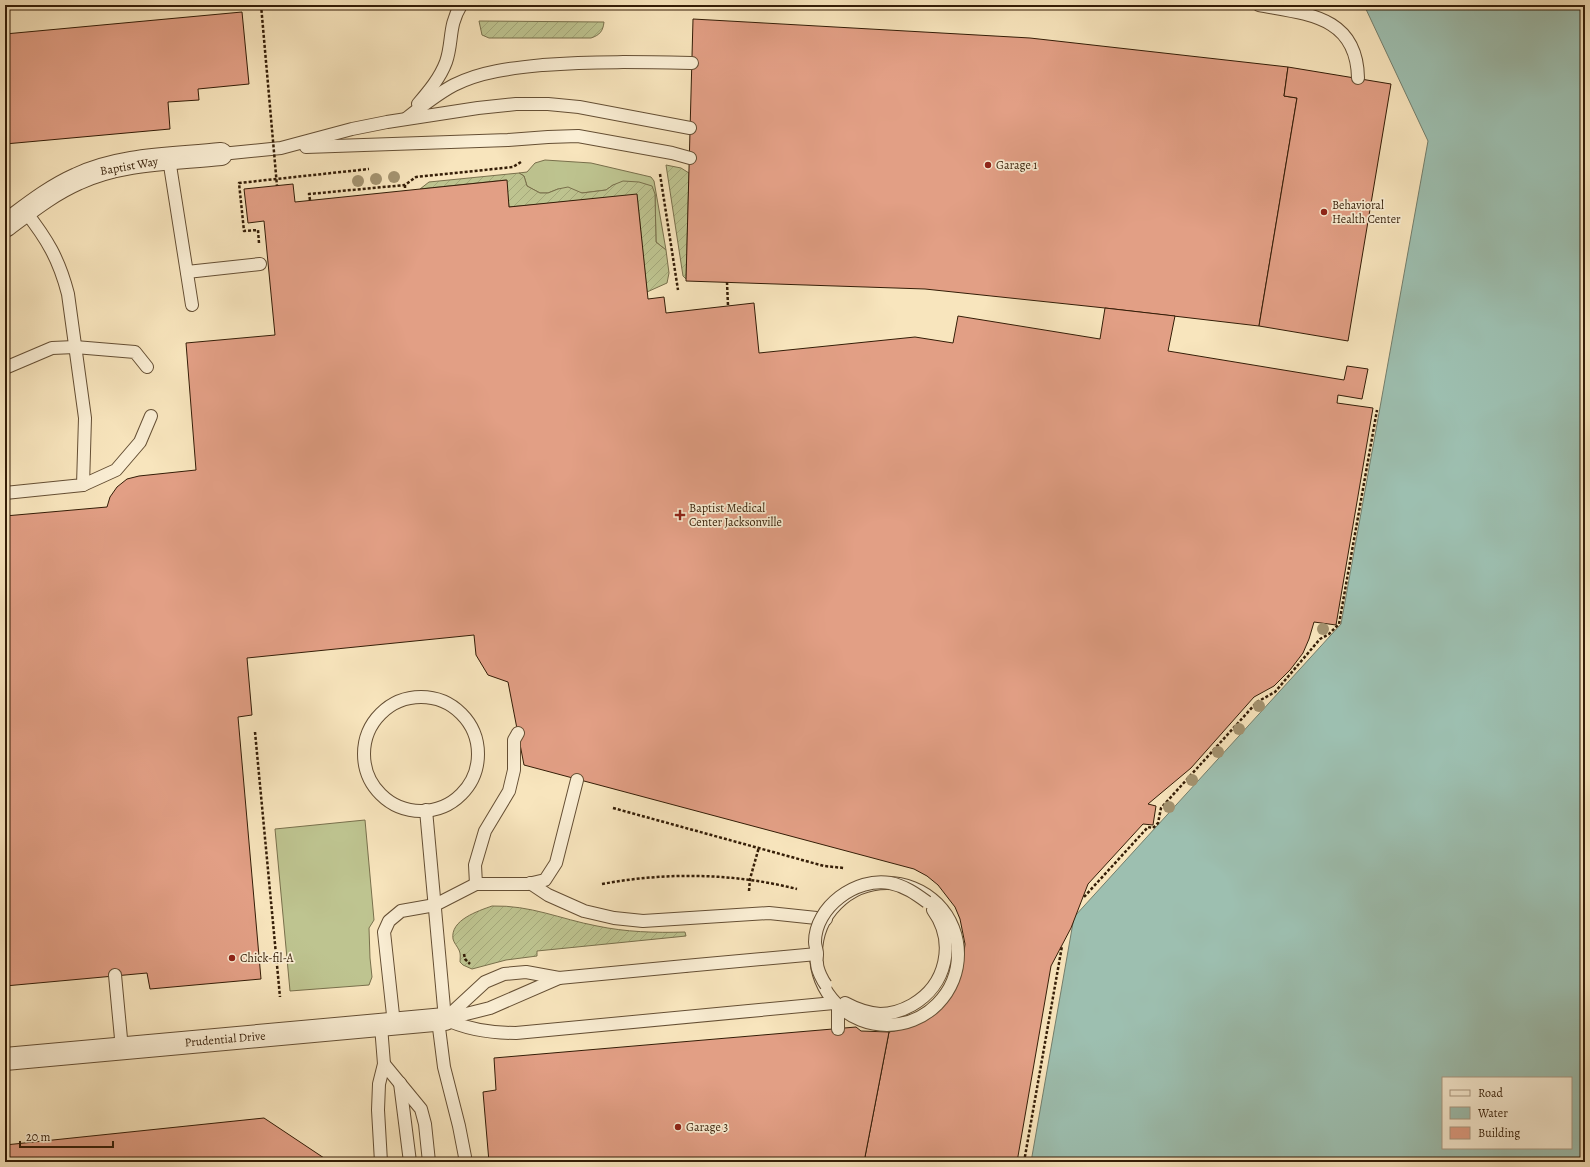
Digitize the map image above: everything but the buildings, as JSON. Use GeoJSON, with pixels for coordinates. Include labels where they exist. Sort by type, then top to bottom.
{"type":"FeatureCollection","features":[{"type":"Feature","properties":{"kind":"street","name":"Baptist Way"},"geometry":{"type":"LineString","coordinates":[[5,226],[58,188],[91,173],[119,166],[221,154]]}},
{"type":"Feature","properties":{"kind":"street","name":"Prudential Drive"},"geometry":{"type":"LineString","coordinates":[[5,1059],[441,1020]]}},
{"type":"Feature","properties":{"kind":"lane"},"geometry":{"type":"LineString","coordinates":[[406,119],[441,74],[446,61],[453,20],[461,5]]}},
{"type":"Feature","properties":{"kind":"lane"},"geometry":{"type":"LineString","coordinates":[[1259,5],[1307,14],[1324,20],[1332,25],[1344,36],[1352,47],[1356,59],[1358,78]]}},
{"type":"Feature","properties":{"kind":"lane"},"geometry":{"type":"LineString","coordinates":[[406,119],[425,104],[455,85],[482,74],[498,70],[599,61],[692,63]]}},
{"type":"Feature","properties":{"kind":"lane"},"geometry":{"type":"LineString","coordinates":[[281,148],[352,130],[406,119],[497,105],[548,104],[579,107],[690,128]]}},
{"type":"Feature","properties":{"kind":"lane"},"geometry":{"type":"LineString","coordinates":[[221,154],[281,148],[578,136],[672,153],[690,158]]}},
{"type":"Feature","properties":{"kind":"lane"},"geometry":{"type":"LineString","coordinates":[[170,159],[192,305]]}},
{"type":"Feature","properties":{"kind":"lane"},"geometry":{"type":"LineString","coordinates":[[25,211],[47,240],[61,272],[68,294],[85,418],[83,485]]}},
{"type":"Feature","properties":{"kind":"lane"},"geometry":{"type":"LineString","coordinates":[[187,272],[260,264]]}},
{"type":"Feature","properties":{"kind":"lane"},"geometry":{"type":"LineString","coordinates":[[5,368],[52,348],[75,347],[135,352],[147,367]]}},
{"type":"Feature","properties":{"kind":"lane"},"geometry":{"type":"LineString","coordinates":[[5,493],[83,485],[116,470],[140,442],[151,416]]}},
{"type":"Feature","properties":{"kind":"lane"},"geometry":{"type":"LineString","coordinates":[[417,698],[436,699],[459,713],[466,720],[474,736],[477,754],[474,772],[466,788],[452,801],[436,809],[426,810],[418,811],[405,808],[386,799],[379,793],[369,778],[364,761],[365,742],[372,725],[377,718],[383,711],[399,702],[417,698]]}},
{"type":"Feature","properties":{"kind":"lane"},"geometry":{"type":"LineString","coordinates":[[476,884],[475,865],[484,831],[509,791],[514,770],[514,740],[518,733]]}},
{"type":"Feature","properties":{"kind":"lane"},"geometry":{"type":"LineString","coordinates":[[381,1162],[378,1110],[379,1084],[384,1064],[387,1025],[384,932],[389,921],[401,911],[435,905],[476,884],[530,884],[545,880],[556,863],[578,780]]}},
{"type":"Feature","properties":{"kind":"lane"},"geometry":{"type":"LineString","coordinates":[[426,810],[435,905],[444,1067],[459,1126],[466,1162]]}},
{"type":"Feature","properties":{"kind":"lane"},"geometry":{"type":"LineString","coordinates":[[441,1020],[467,1028],[516,1033],[837,1003],[859,1010],[881,1014],[903,1010],[922,999],[936,983],[945,962],[946,940],[940,919],[928,902],[910,890],[889,883],[868,884],[848,891],[831,904],[820,922],[815,943],[817,954],[816,964],[825,984],[837,1003],[855,1023],[884,1025],[909,1022],[931,1011],[948,992],[957,969],[958,945],[950,922],[936,902],[914,888],[893,884],[870,885],[850,894],[833,908],[821,927],[816,948],[818,971],[826,992],[837,1003],[838,1029]]}},
{"type":"Feature","properties":{"kind":"lane"},"geometry":{"type":"LineString","coordinates":[[530,884],[548,896],[584,911],[622,919],[649,921],[769,913],[826,919]]}},
{"type":"Feature","properties":{"kind":"lane"},"geometry":{"type":"LineString","coordinates":[[441,1020],[477,988],[494,977],[504,974],[526,972],[559,978],[817,954]]}},
{"type":"Feature","properties":{"kind":"lane"},"geometry":{"type":"LineString","coordinates":[[115,976],[122,1049]]}},
{"type":"Feature","properties":{"kind":"lane"},"geometry":{"type":"LineString","coordinates":[[441,1020],[490,1008],[559,978]]}},
{"type":"Feature","properties":{"kind":"lane"},"geometry":{"type":"LineString","coordinates":[[384,1064],[421,1109],[425,1124],[429,1162]]}},
{"type":"Feature","properties":{"kind":"lane"},"geometry":{"type":"LineString","coordinates":[[400,1083],[410,1162]]}},
{"type":"Feature","properties":{"kind":"path"},"geometry":{"type":"LineString","coordinates":[[260,5],[277,186]]}},
{"type":"Feature","properties":{"kind":"path"},"geometry":{"type":"LineString","coordinates":[[310,200],[309,194],[404,185],[416,177],[513,167],[519,164],[524,156]]}},
{"type":"Feature","properties":{"kind":"path"},"geometry":{"type":"LineString","coordinates":[[260,250],[258,230],[244,232],[239,182],[371,169]]}},
{"type":"Feature","properties":{"kind":"path"},"geometry":{"type":"LineString","coordinates":[[658,171],[660,174],[678,290]]}},
{"type":"Feature","properties":{"kind":"path"},"geometry":{"type":"LineString","coordinates":[[404,185],[405,190]]}},
{"type":"Feature","properties":{"kind":"path"},"geometry":{"type":"LineString","coordinates":[[727,282],[728,306]]}},
{"type":"Feature","properties":{"kind":"path"},"geometry":{"type":"LineString","coordinates":[[1084,898],[1148,827],[1153,828],[1158,823],[1161,808],[1257,702],[1274,692],[1320,639],[1329,634],[1338,624],[1377,410]]}},
{"type":"Feature","properties":{"kind":"path"},"geometry":{"type":"LineString","coordinates":[[255,732],[280,997]]}},
{"type":"Feature","properties":{"kind":"path"},"geometry":{"type":"LineString","coordinates":[[749,893],[750,879],[759,847]]}},
{"type":"Feature","properties":{"kind":"path"},"geometry":{"type":"LineString","coordinates":[[602,884],[640,878],[699,876],[766,881],[797,889]]}},
{"type":"Feature","properties":{"kind":"path"},"geometry":{"type":"LineString","coordinates":[[1024,1162],[1062,946]]}},
{"type":"Feature","properties":{"kind":"path"},"geometry":{"type":"LineString","coordinates":[[463,949],[465,959],[474,965]]}},
{"type":"Feature","properties":{"kind":"green space"},"geometry":{"type":"Polygon","coordinates":[[[479,21],[604,22],[603,28],[597,36],[591,38],[489,38],[482,35],[479,21]]]}},
{"type":"Feature","properties":{"kind":"green space"},"geometry":{"type":"Polygon","coordinates":[[[545,160],[591,163],[651,177],[654,181],[666,250],[656,242],[655,194],[613,185],[606,190],[582,193],[558,189],[548,193],[540,193],[527,186],[524,176],[519,173],[527,172],[535,163],[545,160]]]}},
{"type":"Feature","properties":{"kind":"green space"},"geometry":{"type":"Polygon","coordinates":[[[666,165],[681,168],[689,173],[686,279],[683,276],[666,165]]]}},
{"type":"Feature","properties":{"kind":"green space"},"geometry":{"type":"Polygon","coordinates":[[[519,173],[524,176],[527,186],[540,193],[548,193],[568,187],[582,193],[606,190],[623,181],[639,182],[652,186],[655,194],[656,242],[666,250],[669,273],[667,283],[647,292],[637,195],[509,207],[506,180],[420,189],[429,182],[519,173]]]}},
{"type":"Feature","properties":{"kind":"green space"},"geometry":{"type":"Polygon","coordinates":[[[365,820],[374,920],[369,928],[372,977],[369,985],[290,991],[275,829],[365,820]]]}},
{"type":"Feature","properties":{"kind":"green space"},"geometry":{"type":"Polygon","coordinates":[[[492,906],[506,906],[533,910],[583,923],[619,930],[641,932],[685,932],[686,936],[537,951],[537,956],[506,960],[472,969],[460,962],[460,953],[453,940],[453,932],[460,922],[466,917],[492,906]]]}},
{"type":"Feature","properties":{"kind":"water"},"geometry":{"type":"Polygon","coordinates":[[[1364,5],[1585,5],[1585,1162],[1031,1162],[1074,917],[1341,624],[1428,141],[1364,5]]]}},
{"type":"Feature","properties":{"kind":"place","name":"Garage 1"},"geometry":{"type":"Point","coordinates":[988,165]}},
{"type":"Feature","properties":{"kind":"place","name":"Behavioral Health Center"},"geometry":{"type":"Point","coordinates":[1324,212]}},
{"type":"Feature","properties":{"kind":"place","name":"Baptist Medical Center Jacksonville"},"geometry":{"type":"Point","coordinates":[680,515]}},
{"type":"Feature","properties":{"kind":"place","name":"Chick-fil-A"},"geometry":{"type":"Point","coordinates":[232,958]}},
{"type":"Feature","properties":{"kind":"place","name":"Garage 3"},"geometry":{"type":"Point","coordinates":[678,1127]}}]}
